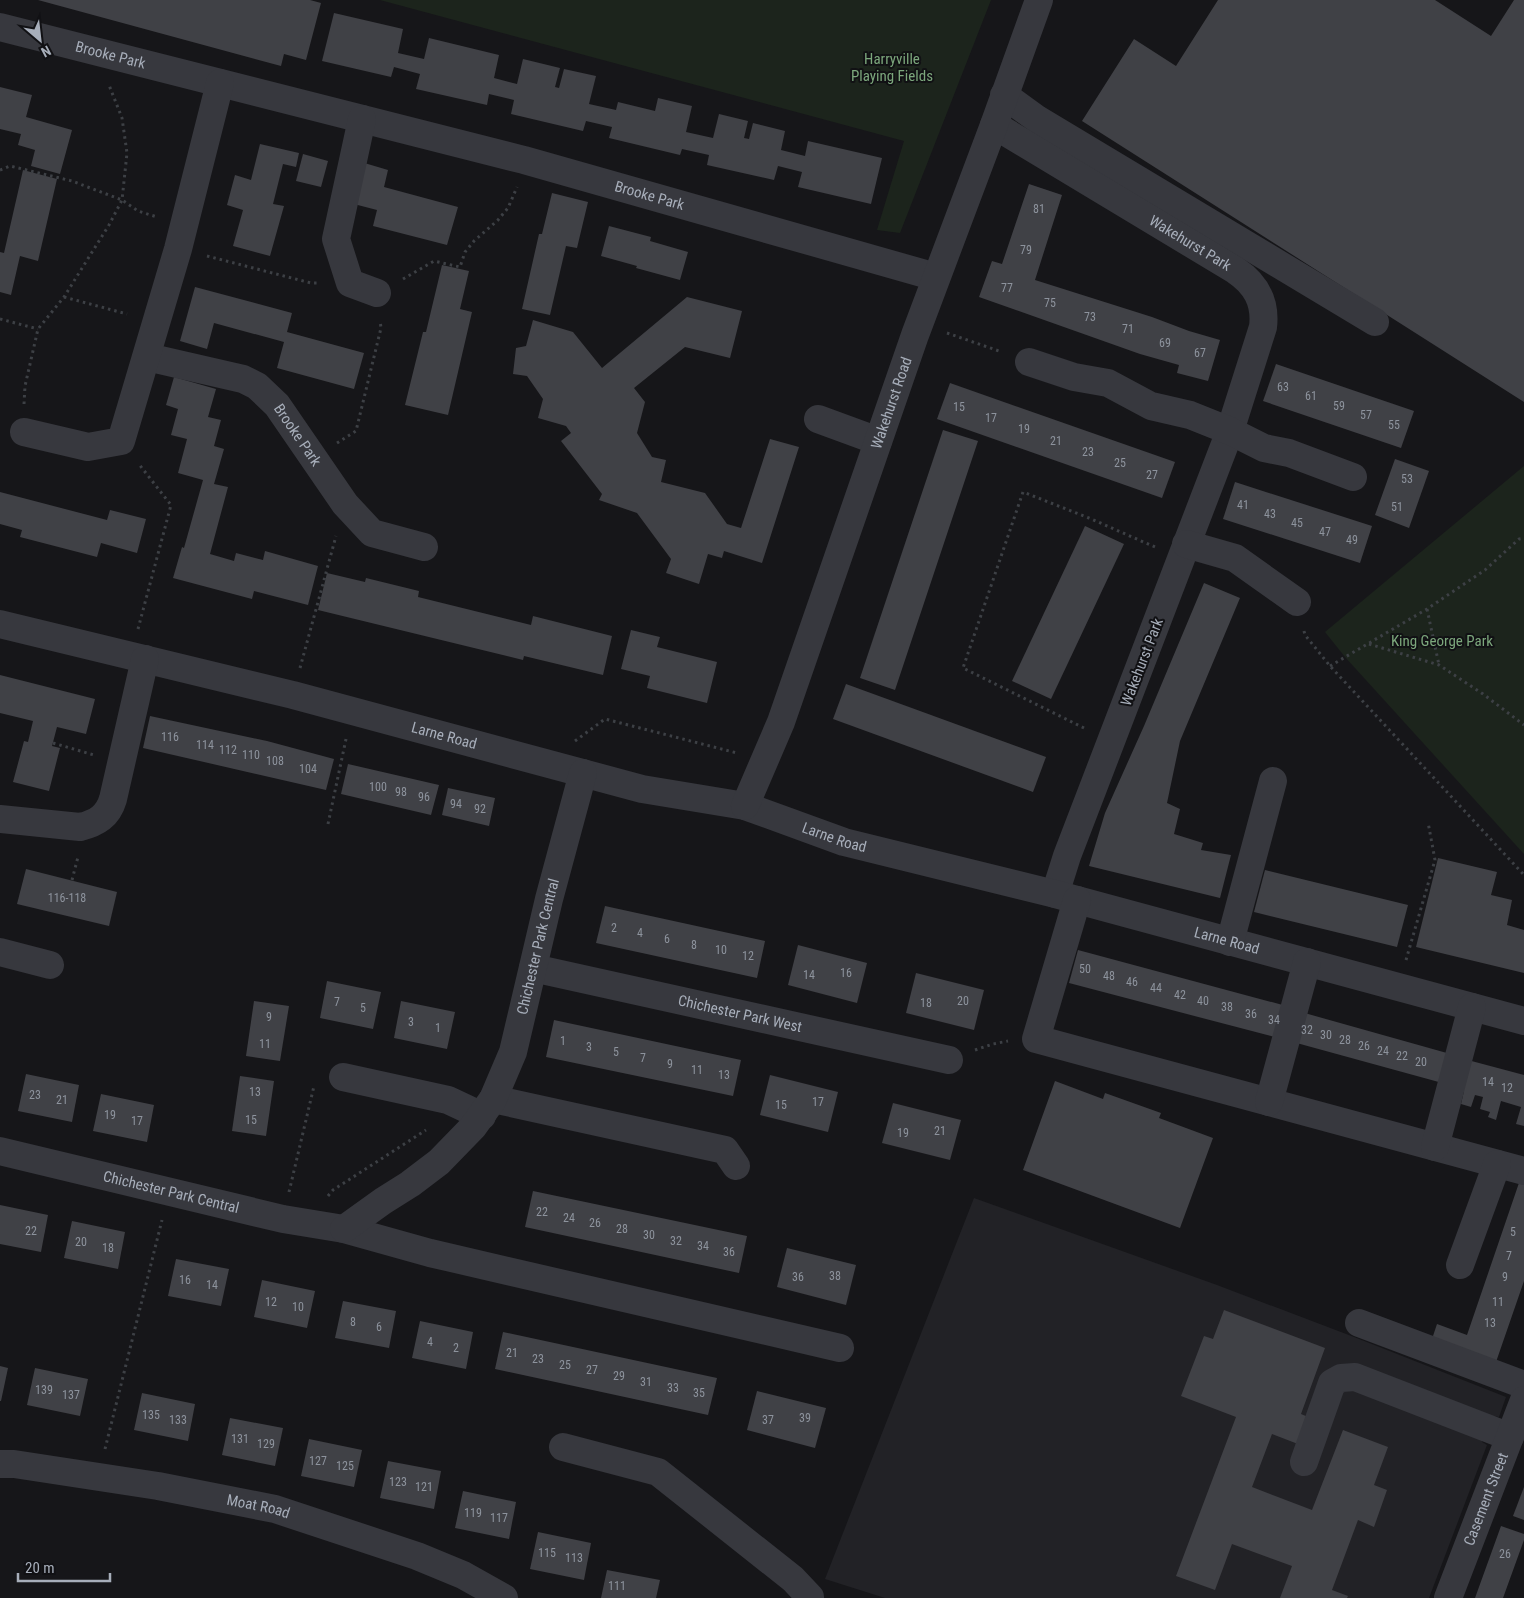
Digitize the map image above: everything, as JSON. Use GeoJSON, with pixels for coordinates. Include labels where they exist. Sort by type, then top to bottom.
{"type":"FeatureCollection","features":[{"type":"Feature","properties":{"kind":"street","name":"Wakehurst Road"},"geometry":{"type":"LineString","coordinates":[[745,806],[781,722],[919,323],[994,125],[1038,0]]}},
{"type":"Feature","properties":{"kind":"street","name":"Brooke Park"},"geometry":{"type":"LineString","coordinates":[[0,27],[524,160],[936,277]]}},
{"type":"Feature","properties":{"kind":"street"},"geometry":{"type":"LineString","coordinates":[[24,432],[88,447],[121,441],[147,358],[181,237],[220,83]]}},
{"type":"Feature","properties":{"kind":"street"},"geometry":{"type":"LineString","coordinates":[[1004,95],[1037,119],[1374,322]]}},
{"type":"Feature","properties":{"kind":"street"},"geometry":{"type":"LineString","coordinates":[[362,119],[336,239],[350,283],[377,293]]}},
{"type":"Feature","properties":{"kind":"street","name":"Wakehurst Park"},"geometry":{"type":"LineString","coordinates":[[994,125],[1249,280],[1261,301],[1264,320],[1230,431],[1067,856],[1066,897],[1036,1039]]}},
{"type":"Feature","properties":{"kind":"street","name":"Brooke Park"},"geometry":{"type":"LineString","coordinates":[[147,358],[243,379],[261,389],[277,405],[345,504],[372,533],[424,547]]}},
{"type":"Feature","properties":{"kind":"street"},"geometry":{"type":"LineString","coordinates":[[1028,362],[1074,377],[1108,383],[1151,406],[1190,415],[1230,431],[1264,448],[1289,453],[1352,477]]}},
{"type":"Feature","properties":{"kind":"street"},"geometry":{"type":"LineString","coordinates":[[818,419],[878,441]]}},
{"type":"Feature","properties":{"kind":"street"},"geometry":{"type":"LineString","coordinates":[[1183,552],[1235,558],[1298,602]]}},
{"type":"Feature","properties":{"kind":"street","name":"Larne Road"},"geometry":{"type":"LineString","coordinates":[[0,624],[293,695],[642,789],[745,806],[844,842],[1066,897],[1524,1021]]}},
{"type":"Feature","properties":{"kind":"street"},"geometry":{"type":"LineString","coordinates":[[0,819],[80,827],[91,824],[101,818],[110,808],[121,762],[138,657]]}},
{"type":"Feature","properties":{"kind":"street","name":"Chichester Park Central"},"geometry":{"type":"LineString","coordinates":[[344,1229],[440,1162],[487,1108],[514,1052],[549,899],[583,773]]}},
{"type":"Feature","properties":{"kind":"street"},"geometry":{"type":"LineString","coordinates":[[1230,942],[1273,781]]}},
{"type":"Feature","properties":{"kind":"street"},"geometry":{"type":"LineString","coordinates":[[0,952],[50,965]]}},
{"type":"Feature","properties":{"kind":"street"},"geometry":{"type":"LineString","coordinates":[[1269,1102],[1307,962]]}},
{"type":"Feature","properties":{"kind":"street","name":"Chichester Park West"},"geometry":{"type":"LineString","coordinates":[[533,968],[948,1060]]}},
{"type":"Feature","properties":{"kind":"street"},"geometry":{"type":"LineString","coordinates":[[1435,1147],[1472,1007]]}},
{"type":"Feature","properties":{"kind":"street"},"geometry":{"type":"LineString","coordinates":[[1036,1039],[1524,1171]]}},
{"type":"Feature","properties":{"kind":"street"},"geometry":{"type":"LineString","coordinates":[[344,1077],[487,1108],[725,1150],[736,1166]]}},
{"type":"Feature","properties":{"kind":"street","name":"Chichester Park Central"},"geometry":{"type":"LineString","coordinates":[[0,1151],[294,1221],[344,1229],[430,1253],[840,1348]]}},
{"type":"Feature","properties":{"kind":"street"},"geometry":{"type":"LineString","coordinates":[[1460,1265],[1497,1164]]}},
{"type":"Feature","properties":{"kind":"street"},"geometry":{"type":"LineString","coordinates":[[1359,1323],[1524,1385]]}},
{"type":"Feature","properties":{"kind":"street"},"geometry":{"type":"LineString","coordinates":[[1304,1462],[1332,1383],[1341,1378],[1355,1377],[1510,1437]]}},
{"type":"Feature","properties":{"kind":"street","name":"Casement Street"},"geometry":{"type":"LineString","coordinates":[[1448,1598],[1524,1400]]}},
{"type":"Feature","properties":{"kind":"street"},"geometry":{"type":"LineString","coordinates":[[563,1447],[658,1472],[794,1579],[811,1598]]}},
{"type":"Feature","properties":{"kind":"street","name":"Moat Road"},"geometry":{"type":"LineString","coordinates":[[0,1464],[14,1464],[158,1486],[276,1509],[417,1556],[463,1575],[504,1598]]}},
{"type":"Feature","properties":{"kind":"path"},"geometry":{"type":"LineString","coordinates":[[24,432],[25,386],[38,330],[64,296],[109,225],[122,200],[127,153],[122,118],[107,79],[106,54]]}},
{"type":"Feature","properties":{"kind":"path"},"geometry":{"type":"LineString","coordinates":[[314,459],[356,430],[381,328],[377,293],[434,261],[460,267],[465,252],[508,208],[516,189],[524,160]]}},
{"type":"Feature","properties":{"kind":"path"},"geometry":{"type":"LineString","coordinates":[[0,170],[10,166],[72,181],[122,200],[181,237],[311,284],[350,283]]}},
{"type":"Feature","properties":{"kind":"path"},"geometry":{"type":"LineString","coordinates":[[64,296],[157,322]]}},
{"type":"Feature","properties":{"kind":"path"},"geometry":{"type":"LineString","coordinates":[[0,319],[38,330]]}},
{"type":"Feature","properties":{"kind":"path"},"geometry":{"type":"LineString","coordinates":[[919,323],[1028,362]]}},
{"type":"Feature","properties":{"kind":"path"},"geometry":{"type":"LineString","coordinates":[[121,441],[171,505],[138,657]]}},
{"type":"Feature","properties":{"kind":"path"},"geometry":{"type":"LineString","coordinates":[[1113,740],[1083,728],[963,668],[1023,492],[1183,552]]}},
{"type":"Feature","properties":{"kind":"path"},"geometry":{"type":"LineString","coordinates":[[293,695],[345,504]]}},
{"type":"Feature","properties":{"kind":"path"},"geometry":{"type":"LineString","coordinates":[[1330,666],[1427,609],[1485,570],[1524,538]]}},
{"type":"Feature","properties":{"kind":"path"},"geometry":{"type":"LineString","coordinates":[[1298,602],[1305,635],[1330,666],[1524,875]]}},
{"type":"Feature","properties":{"kind":"path"},"geometry":{"type":"LineString","coordinates":[[1427,609],[1439,665]]}},
{"type":"Feature","properties":{"kind":"path"},"geometry":{"type":"LineString","coordinates":[[1368,644],[1439,665],[1483,694],[1524,725]]}},
{"type":"Feature","properties":{"kind":"path"},"geometry":{"type":"LineString","coordinates":[[328,824],[352,712]]}},
{"type":"Feature","properties":{"kind":"path"},"geometry":{"type":"LineString","coordinates":[[546,763],[605,719],[765,760]]}},
{"type":"Feature","properties":{"kind":"path"},"geometry":{"type":"LineString","coordinates":[[53,743],[121,762]]}},
{"type":"Feature","properties":{"kind":"path"},"geometry":{"type":"LineString","coordinates":[[1398,987],[1435,860],[1428,822]]}},
{"type":"Feature","properties":{"kind":"path"},"geometry":{"type":"LineString","coordinates":[[72,880],[75,867]]}},
{"type":"Feature","properties":{"kind":"path"},"geometry":{"type":"LineString","coordinates":[[948,1060],[993,1044],[1036,1039]]}},
{"type":"Feature","properties":{"kind":"path"},"geometry":{"type":"LineString","coordinates":[[294,1221],[315,1083]]}},
{"type":"Feature","properties":{"kind":"path"},"geometry":{"type":"LineString","coordinates":[[294,1221],[333,1190],[428,1129]]}},
{"type":"Feature","properties":{"kind":"path"},"geometry":{"type":"LineString","coordinates":[[98,1477],[160,1232]]}},
{"type":"Feature","properties":{"kind":"shaded area"},"geometry":{"type":"Polygon","coordinates":[[[974,1198],[1217,1285],[1506,1397],[1499,1417],[1492,1416],[1482,1442],[1487,1445],[1429,1598],[885,1598],[825,1579],[974,1198]]]}},
{"type":"Feature","properties":{"kind":"green space","name":"Harryville Playing Fields"},"geometry":{"type":"Polygon","coordinates":[[[380,0],[991,0],[900,233],[877,230],[904,141],[380,0]]]}},
{"type":"Feature","properties":{"kind":"green space","name":"King George Park"},"geometry":{"type":"Polygon","coordinates":[[[1524,466],[1524,854],[1345,657],[1325,632],[1524,466]]]}},
{"type":"Feature","properties":{"kind":"building"},"geometry":{"type":"Polygon","coordinates":[[[38,0],[310,0],[321,3],[306,60],[284,54],[281,66],[38,0]]]}},
{"type":"Feature","properties":{"kind":"building"},"geometry":{"type":"Polygon","coordinates":[[[1218,0],[1435,0],[1491,36],[1514,0],[1524,0],[1524,402],[1082,121],[1134,39],[1176,66],[1218,0]]]}},
{"type":"Feature","properties":{"kind":"building"},"geometry":{"type":"Polygon","coordinates":[[[334,13],[403,29],[398,53],[424,59],[429,38],[499,55],[494,78],[517,84],[523,59],[560,68],[555,87],[559,88],[564,69],[596,76],[589,104],[616,110],[618,102],[655,111],[658,98],[692,106],[686,132],[713,138],[719,114],[748,121],[744,138],[749,139],[753,123],[785,131],[781,150],[805,156],[808,141],[882,158],[871,204],[798,187],[802,172],[778,166],[774,180],[707,165],[709,155],[682,149],[680,155],[609,138],[612,127],[586,121],[583,131],[511,114],[514,100],[489,94],[487,105],[416,89],[420,74],[394,67],[391,77],[322,61],[334,13]]]}},
{"type":"Feature","properties":{"kind":"building"},"geometry":{"type":"Polygon","coordinates":[[[0,87],[32,95],[26,117],[72,130],[60,174],[31,166],[35,150],[18,145],[21,134],[0,129],[0,87]]]}},
{"type":"Feature","properties":{"kind":"building"},"geometry":{"type":"Polygon","coordinates":[[[260,144],[299,153],[296,167],[283,164],[273,204],[284,206],[270,256],[233,246],[243,210],[227,205],[235,175],[251,180],[260,144]]]}},
{"type":"Feature","properties":{"kind":"building"},"geometry":{"type":"Polygon","coordinates":[[[303,154],[328,161],[321,187],[296,181],[303,154]]]}},
{"type":"Feature","properties":{"kind":"building"},"geometry":{"type":"Polygon","coordinates":[[[361,162],[388,170],[384,187],[458,207],[447,245],[373,226],[377,210],[350,203],[361,162]]]}},
{"type":"Feature","properties":{"kind":"building"},"geometry":{"type":"Polygon","coordinates":[[[23,170],[57,179],[38,261],[20,256],[11,295],[0,292],[0,252],[4,253],[23,170]]]}},
{"type":"Feature","properties":{"kind":"building"},"geometry":{"type":"Polygon","coordinates":[[[1029,184],[1062,195],[1035,280],[1220,340],[1208,381],[1177,373],[1179,365],[1140,354],[979,297],[992,261],[1002,264],[1029,184]]]}},
{"type":"Feature","properties":{"kind":"building"},"geometry":{"type":"Polygon","coordinates":[[[552,193],[588,202],[577,248],[566,246],[550,315],[522,309],[539,234],[542,234],[552,193]]]}},
{"type":"Feature","properties":{"kind":"building"},"geometry":{"type":"Polygon","coordinates":[[[609,226],[651,237],[650,241],[688,252],[680,280],[601,256],[609,226]]]}},
{"type":"Feature","properties":{"kind":"building"},"geometry":{"type":"Polygon","coordinates":[[[442,265],[469,271],[460,309],[472,312],[448,415],[405,405],[423,332],[426,332],[442,265]]]}},
{"type":"Feature","properties":{"kind":"building"},"geometry":{"type":"Polygon","coordinates":[[[195,287],[292,313],[287,332],[364,353],[354,389],[277,368],[284,342],[214,323],[207,349],[180,341],[195,287]]]}},
{"type":"Feature","properties":{"kind":"building"},"geometry":{"type":"Polygon","coordinates":[[[687,297],[742,311],[730,358],[685,347],[634,388],[645,402],[637,433],[652,457],[666,460],[661,482],[705,493],[727,524],[741,528],[770,439],[799,447],[762,563],[724,551],[722,558],[708,554],[699,584],[666,573],[671,559],[637,513],[599,500],[602,494],[561,441],[571,433],[566,426],[538,418],[543,399],[527,376],[513,374],[516,348],[526,346],[533,320],[573,332],[602,368],[687,297]]]}},
{"type":"Feature","properties":{"kind":"building"},"geometry":{"type":"Polygon","coordinates":[[[1276,364],[1414,411],[1401,448],[1263,401],[1276,364]]]}},
{"type":"Feature","properties":{"kind":"building"},"geometry":{"type":"Polygon","coordinates":[[[174,377],[216,389],[208,417],[221,420],[214,446],[224,449],[214,484],[228,487],[210,554],[234,561],[236,553],[263,560],[265,551],[318,566],[308,605],[254,591],[252,599],[173,578],[182,547],[184,548],[203,480],[178,473],[187,439],[171,435],[178,409],[166,405],[174,377]]]}},
{"type":"Feature","properties":{"kind":"building"},"geometry":{"type":"Polygon","coordinates":[[[950,383],[1175,462],[1162,498],[937,419],[950,383]]]}},
{"type":"Feature","properties":{"kind":"building"},"geometry":{"type":"Polygon","coordinates":[[[943,430],[978,441],[895,690],[860,678],[943,430]]]}},
{"type":"Feature","properties":{"kind":"building"},"geometry":{"type":"Polygon","coordinates":[[[1395,459],[1429,471],[1409,528],[1375,515],[1395,459]]]}},
{"type":"Feature","properties":{"kind":"building"},"geometry":{"type":"Polygon","coordinates":[[[1235,482],[1372,526],[1360,563],[1223,519],[1235,482]]]}},
{"type":"Feature","properties":{"kind":"building"},"geometry":{"type":"Polygon","coordinates":[[[0,492],[107,520],[110,510],[146,519],[137,553],[101,543],[97,557],[20,537],[22,530],[0,524],[0,492]]]}},
{"type":"Feature","properties":{"kind":"building"},"geometry":{"type":"Polygon","coordinates":[[[1085,526],[1124,544],[1051,699],[1012,681],[1085,526]]]}},
{"type":"Feature","properties":{"kind":"building"},"geometry":{"type":"Polygon","coordinates":[[[327,573],[365,582],[366,578],[419,591],[418,597],[531,625],[533,616],[612,636],[603,675],[524,656],[523,660],[318,610],[327,573]]]}},
{"type":"Feature","properties":{"kind":"building"},"geometry":{"type":"Polygon","coordinates":[[[1204,583],[1240,598],[1180,741],[1167,803],[1180,809],[1174,834],[1203,843],[1201,850],[1231,855],[1220,898],[1089,866],[1105,813],[1204,583]]]}},
{"type":"Feature","properties":{"kind":"building"},"geometry":{"type":"Polygon","coordinates":[[[631,630],[660,637],[657,647],[717,662],[707,703],[647,688],[650,676],[621,669],[631,630]]]}},
{"type":"Feature","properties":{"kind":"building"},"geometry":{"type":"Polygon","coordinates":[[[0,675],[95,699],[86,734],[57,727],[52,746],[60,748],[49,791],[13,782],[24,741],[28,742],[33,721],[0,713],[0,675]]]}},
{"type":"Feature","properties":{"kind":"building"},"geometry":{"type":"Polygon","coordinates":[[[846,684],[1046,757],[1033,792],[833,719],[846,684]]]}},
{"type":"Feature","properties":{"kind":"building"},"geometry":{"type":"Polygon","coordinates":[[[150,716],[267,741],[334,759],[326,790],[143,748],[150,716]]]}},
{"type":"Feature","properties":{"kind":"building"},"geometry":{"type":"Polygon","coordinates":[[[348,764],[439,785],[431,815],[341,794],[348,764]]]}},
{"type":"Feature","properties":{"kind":"building"},"geometry":{"type":"Polygon","coordinates":[[[448,788],[495,798],[489,826],[442,815],[448,788]]]}},
{"type":"Feature","properties":{"kind":"building"},"geometry":{"type":"Polygon","coordinates":[[[1438,858],[1497,872],[1491,895],[1512,900],[1507,925],[1524,930],[1524,973],[1416,947],[1438,858]]]}},
{"type":"Feature","properties":{"kind":"building"},"geometry":{"type":"Polygon","coordinates":[[[26,869],[117,892],[109,926],[17,904],[26,869]]]}},
{"type":"Feature","properties":{"kind":"building"},"geometry":{"type":"Polygon","coordinates":[[[1265,870],[1408,905],[1397,947],[1254,912],[1265,870]]]}},
{"type":"Feature","properties":{"kind":"building"},"geometry":{"type":"Polygon","coordinates":[[[605,906],[765,941],[757,978],[596,943],[605,906]]]}},
{"type":"Feature","properties":{"kind":"building"},"geometry":{"type":"Polygon","coordinates":[[[798,945],[867,963],[857,1003],[788,985],[798,945]]]}},
{"type":"Feature","properties":{"kind":"building"},"geometry":{"type":"Polygon","coordinates":[[[1078,950],[1290,1007],[1282,1039],[1069,983],[1078,950]]]}},
{"type":"Feature","properties":{"kind":"building"},"geometry":{"type":"Polygon","coordinates":[[[916,973],[984,990],[974,1030],[906,1013],[916,973]]]}},
{"type":"Feature","properties":{"kind":"building"},"geometry":{"type":"Polygon","coordinates":[[[327,981],[381,992],[373,1029],[320,1018],[327,981]]]}},
{"type":"Feature","properties":{"kind":"building"},"geometry":{"type":"Polygon","coordinates":[[[254,1001],[289,1006],[280,1061],[246,1056],[254,1001]]]}},
{"type":"Feature","properties":{"kind":"building"},"geometry":{"type":"Polygon","coordinates":[[[401,1001],[455,1012],[447,1049],[394,1038],[401,1001]]]}},
{"type":"Feature","properties":{"kind":"building"},"geometry":{"type":"Polygon","coordinates":[[[1301,1012],[1454,1055],[1446,1084],[1293,1042],[1301,1012]]]}},
{"type":"Feature","properties":{"kind":"building"},"geometry":{"type":"Polygon","coordinates":[[[554,1020],[741,1060],[733,1096],[546,1057],[554,1020]]]}},
{"type":"Feature","properties":{"kind":"building"},"geometry":{"type":"Polygon","coordinates":[[[1464,1059],[1524,1075],[1524,1126],[1516,1124],[1521,1107],[1501,1101],[1496,1120],[1488,1117],[1490,1112],[1480,1109],[1483,1097],[1475,1095],[1471,1107],[1461,1104],[1464,1091],[1456,1089],[1464,1059]]]}},
{"type":"Feature","properties":{"kind":"building"},"geometry":{"type":"Polygon","coordinates":[[[26,1074],[79,1085],[72,1122],[18,1111],[26,1074]]]}},
{"type":"Feature","properties":{"kind":"building"},"geometry":{"type":"Polygon","coordinates":[[[770,1075],[838,1092],[828,1132],[760,1115],[770,1075]]]}},
{"type":"Feature","properties":{"kind":"building"},"geometry":{"type":"Polygon","coordinates":[[[240,1076],[274,1081],[266,1136],[232,1131],[240,1076]]]}},
{"type":"Feature","properties":{"kind":"building"},"geometry":{"type":"Polygon","coordinates":[[[1055,1081],[1103,1099],[1105,1093],[1161,1113],[1159,1118],[1213,1138],[1180,1228],[1023,1170],[1055,1081]]]}},
{"type":"Feature","properties":{"kind":"building"},"geometry":{"type":"Polygon","coordinates":[[[101,1094],[154,1105],[147,1142],[93,1131],[101,1094]]]}},
{"type":"Feature","properties":{"kind":"building"},"geometry":{"type":"Polygon","coordinates":[[[893,1103],[961,1120],[950,1160],[882,1143],[893,1103]]]}},
{"type":"Feature","properties":{"kind":"building"},"geometry":{"type":"Polygon","coordinates":[[[1521,1177],[1524,1178],[1524,1281],[1496,1362],[1432,1339],[1437,1324],[1467,1335],[1521,1177]]]}},
{"type":"Feature","properties":{"kind":"building"},"geometry":{"type":"Polygon","coordinates":[[[533,1191],[747,1236],[739,1273],[525,1227],[533,1191]]]}},
{"type":"Feature","properties":{"kind":"building"},"geometry":{"type":"Polygon","coordinates":[[[0,1205],[48,1215],[41,1252],[0,1244],[0,1205]]]}},
{"type":"Feature","properties":{"kind":"building"},"geometry":{"type":"Polygon","coordinates":[[[72,1221],[125,1232],[118,1269],[64,1258],[72,1221]]]}},
{"type":"Feature","properties":{"kind":"building"},"geometry":{"type":"Polygon","coordinates":[[[787,1248],[856,1265],[846,1305],[777,1287],[787,1248]]]}},
{"type":"Feature","properties":{"kind":"building"},"geometry":{"type":"Polygon","coordinates":[[[176,1259],[229,1269],[221,1306],[168,1296],[176,1259]]]}},
{"type":"Feature","properties":{"kind":"building"},"geometry":{"type":"Polygon","coordinates":[[[262,1280],[315,1291],[307,1328],[254,1317],[262,1280]]]}},
{"type":"Feature","properties":{"kind":"building"},"geometry":{"type":"Polygon","coordinates":[[[343,1301],[396,1311],[389,1348],[335,1338],[343,1301]]]}},
{"type":"Feature","properties":{"kind":"building"},"geometry":{"type":"Polygon","coordinates":[[[1224,1310],[1325,1348],[1301,1414],[1308,1417],[1298,1444],[1272,1434],[1252,1487],[1312,1510],[1343,1430],[1388,1447],[1374,1485],[1387,1490],[1374,1527],[1358,1520],[1332,1590],[1348,1596],[1347,1598],[1280,1598],[1292,1566],[1232,1544],[1215,1590],[1176,1576],[1236,1417],[1181,1396],[1204,1336],[1213,1339],[1224,1310]]]}},
{"type":"Feature","properties":{"kind":"building"},"geometry":{"type":"Polygon","coordinates":[[[420,1321],[473,1332],[466,1369],[412,1358],[420,1321]]]}},
{"type":"Feature","properties":{"kind":"building"},"geometry":{"type":"Polygon","coordinates":[[[503,1332],[717,1378],[708,1415],[495,1369],[503,1332]]]}},
{"type":"Feature","properties":{"kind":"building"},"geometry":{"type":"Polygon","coordinates":[[[0,1366],[8,1368],[1,1401],[0,1401],[0,1366]]]}},
{"type":"Feature","properties":{"kind":"building"},"geometry":{"type":"Polygon","coordinates":[[[35,1368],[88,1379],[80,1416],[27,1405],[35,1368]]]}},
{"type":"Feature","properties":{"kind":"building"},"geometry":{"type":"Polygon","coordinates":[[[757,1391],[826,1408],[815,1448],[747,1430],[757,1391]]]}},
{"type":"Feature","properties":{"kind":"building"},"geometry":{"type":"Polygon","coordinates":[[[142,1393],[195,1404],[188,1441],[134,1430],[142,1393]]]}},
{"type":"Feature","properties":{"kind":"building"},"geometry":{"type":"Polygon","coordinates":[[[230,1418],[283,1428],[275,1466],[222,1455],[230,1418]]]}},
{"type":"Feature","properties":{"kind":"building"},"geometry":{"type":"Polygon","coordinates":[[[309,1439],[362,1450],[354,1487],[301,1476],[309,1439]]]}},
{"type":"Feature","properties":{"kind":"building"},"geometry":{"type":"Polygon","coordinates":[[[388,1461],[441,1471],[434,1509],[380,1498],[388,1461]]]}},
{"type":"Feature","properties":{"kind":"building"},"geometry":{"type":"Polygon","coordinates":[[[1524,1487],[1524,1520],[1513,1516],[1524,1487]]]}},
{"type":"Feature","properties":{"kind":"building"},"geometry":{"type":"Polygon","coordinates":[[[463,1491],[516,1502],[509,1539],[455,1528],[463,1491]]]}},
{"type":"Feature","properties":{"kind":"building"},"geometry":{"type":"Polygon","coordinates":[[[1501,1526],[1524,1534],[1524,1540],[1503,1598],[1475,1598],[1501,1526]]]}},
{"type":"Feature","properties":{"kind":"building"},"geometry":{"type":"Polygon","coordinates":[[[538,1532],[591,1543],[584,1580],[530,1569],[538,1532]]]}},
{"type":"Feature","properties":{"kind":"building"},"geometry":{"type":"Polygon","coordinates":[[[607,1570],[660,1580],[656,1598],[601,1598],[607,1570]]]}}]}
